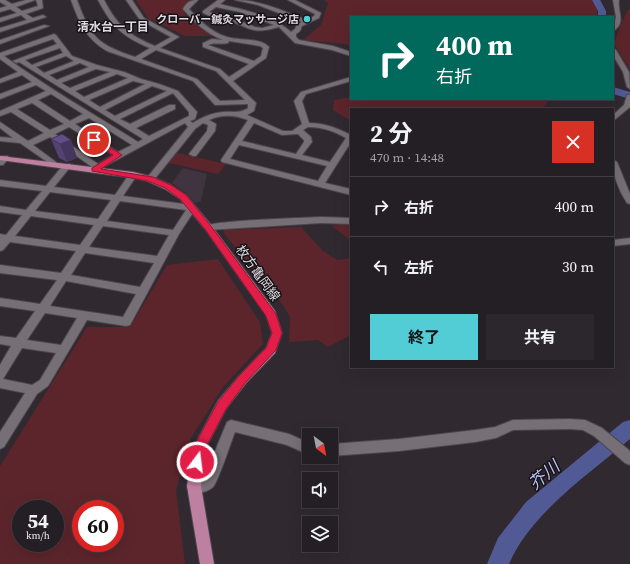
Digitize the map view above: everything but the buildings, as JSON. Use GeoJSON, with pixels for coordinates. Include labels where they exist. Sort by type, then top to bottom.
{"type":"FeatureCollection","features":[{"type":"Feature","properties":{"kind":"main road","name":"枚方亀岡線"},"geometry":{"type":"LineString","coordinates":[[2,160],[96,168],[150,179],[168,187],[178,194],[192,208],[271,314],[277,333],[271,350],[243,379],[222,405],[198,450],[194,486],[207,564]]}},
{"type":"Feature","properties":{"kind":"street"},"geometry":{"type":"LineString","coordinates":[[1,0],[32,20]]}},
{"type":"Feature","properties":{"kind":"street"},"geometry":{"type":"LineString","coordinates":[[0,10],[32,0]]}},
{"type":"Feature","properties":{"kind":"street"},"geometry":{"type":"LineString","coordinates":[[0,20],[41,7],[39,0]]}},
{"type":"Feature","properties":{"kind":"street"},"geometry":{"type":"LineString","coordinates":[[74,0],[84,27],[90,38],[98,44],[109,50],[195,80],[218,103],[251,102]]}},
{"type":"Feature","properties":{"kind":"street"},"geometry":{"type":"LineString","coordinates":[[101,0],[113,24],[133,39],[218,70],[251,102],[251,109],[242,115]]}},
{"type":"Feature","properties":{"kind":"street"},"geometry":{"type":"LineString","coordinates":[[129,0],[142,19],[176,37],[136,59]]}},
{"type":"Feature","properties":{"kind":"street"},"geometry":{"type":"LineString","coordinates":[[196,0],[188,5],[186,9],[195,19],[216,35],[226,39],[262,44],[266,47],[264,57],[229,80]]}},
{"type":"Feature","properties":{"kind":"street"},"geometry":{"type":"LineString","coordinates":[[222,0],[205,12],[230,19],[254,29],[262,30],[280,26]]}},
{"type":"Feature","properties":{"kind":"street"},"geometry":{"type":"LineString","coordinates":[[241,0],[259,4],[307,22]]}},
{"type":"Feature","properties":{"kind":"street"},"geometry":{"type":"LineString","coordinates":[[259,4],[268,0]]}},
{"type":"Feature","properties":{"kind":"street"},"geometry":{"type":"LineString","coordinates":[[291,0],[318,13],[317,17],[299,25],[298,30],[293,33],[293,37]]}},
{"type":"Feature","properties":{"kind":"street"},"geometry":{"type":"LineString","coordinates":[[610,0],[616,2],[619,14],[617,25],[614,28]]}},
{"type":"Feature","properties":{"kind":"street"},"geometry":{"type":"LineString","coordinates":[[216,5],[242,11],[280,26],[297,42],[333,48],[350,54]]}},
{"type":"Feature","properties":{"kind":"street"},"geometry":{"type":"LineString","coordinates":[[0,30],[43,17]]}},
{"type":"Feature","properties":{"kind":"street"},"geometry":{"type":"LineString","coordinates":[[19,24],[43,39]]}},
{"type":"Feature","properties":{"kind":"street"},"geometry":{"type":"LineString","coordinates":[[0,42],[46,26]]}},
{"type":"Feature","properties":{"kind":"street"},"geometry":{"type":"LineString","coordinates":[[0,55],[54,36],[70,57],[95,68],[116,72],[176,92],[193,112],[192,117],[96,168],[51,134],[12,109]]}},
{"type":"Feature","properties":{"kind":"street"},"geometry":{"type":"LineString","coordinates":[[254,63],[205,46],[205,44],[212,41],[246,44],[265,51]]}},
{"type":"Feature","properties":{"kind":"street"},"geometry":{"type":"LineString","coordinates":[[0,68],[61,45]]}},
{"type":"Feature","properties":{"kind":"street"},"geometry":{"type":"LineString","coordinates":[[614,52],[626,72],[630,87]]}},
{"type":"Feature","properties":{"kind":"street"},"geometry":{"type":"LineString","coordinates":[[31,67],[68,53]]}},
{"type":"Feature","properties":{"kind":"street"},"geometry":{"type":"LineString","coordinates":[[0,55],[37,82],[137,145]]}},
{"type":"Feature","properties":{"kind":"street"},"geometry":{"type":"LineString","coordinates":[[20,60],[56,83],[101,108],[149,139]]}},
{"type":"Feature","properties":{"kind":"street"},"geometry":{"type":"LineString","coordinates":[[44,75],[79,61]]}},
{"type":"Feature","properties":{"kind":"street"},"geometry":{"type":"LineString","coordinates":[[56,83],[95,68]]}},
{"type":"Feature","properties":{"kind":"street"},"geometry":{"type":"LineString","coordinates":[[0,81],[22,72]]}},
{"type":"Feature","properties":{"kind":"street"},"geometry":{"type":"LineString","coordinates":[[70,91],[116,72]]}},
{"type":"Feature","properties":{"kind":"street"},"geometry":{"type":"LineString","coordinates":[[86,99],[134,78]]}},
{"type":"Feature","properties":{"kind":"street"},"geometry":{"type":"LineString","coordinates":[[306,125],[298,101],[303,93],[350,79]]}},
{"type":"Feature","properties":{"kind":"street"},"geometry":{"type":"LineString","coordinates":[[0,97],[37,82]]}},
{"type":"Feature","properties":{"kind":"street"},"geometry":{"type":"LineString","coordinates":[[101,108],[151,84]]}},
{"type":"Feature","properties":{"kind":"street"},"geometry":{"type":"LineString","coordinates":[[0,114],[53,91]]}},
{"type":"Feature","properties":{"kind":"street"},"geometry":{"type":"LineString","coordinates":[[116,118],[172,91]]}},
{"type":"Feature","properties":{"kind":"street"},"geometry":{"type":"LineString","coordinates":[[614,118],[629,99]]}},
{"type":"Feature","properties":{"kind":"street"},"geometry":{"type":"LineString","coordinates":[[33,100],[118,155]]}},
{"type":"Feature","properties":{"kind":"street"},"geometry":{"type":"LineString","coordinates":[[131,128],[172,107]]}},
{"type":"Feature","properties":{"kind":"street"},"geometry":{"type":"LineString","coordinates":[[0,139],[27,143],[51,134],[90,114]]}},
{"type":"Feature","properties":{"kind":"street"},"geometry":{"type":"LineString","coordinates":[[150,179],[192,128],[202,120],[216,114],[242,115],[282,133],[299,131],[306,125],[332,128],[350,137]]}},
{"type":"Feature","properties":{"kind":"street"},"geometry":{"type":"LineString","coordinates":[[186,120],[192,128]]}},
{"type":"Feature","properties":{"kind":"street"},"geometry":{"type":"LineString","coordinates":[[193,154],[211,131],[212,124],[202,120]]}},
{"type":"Feature","properties":{"kind":"street"},"geometry":{"type":"LineString","coordinates":[[252,120],[225,160],[350,192]]}},
{"type":"Feature","properties":{"kind":"street"},"geometry":{"type":"LineString","coordinates":[[0,124],[53,164]]}},
{"type":"Feature","properties":{"kind":"street"},"geometry":{"type":"LineString","coordinates":[[298,156],[308,142],[308,139],[299,131]]}},
{"type":"Feature","properties":{"kind":"street"},"geometry":{"type":"LineString","coordinates":[[320,184],[350,139]]}},
{"type":"Feature","properties":{"kind":"street"},"geometry":{"type":"LineString","coordinates":[[237,142],[332,165]]}},
{"type":"Feature","properties":{"kind":"street"},"geometry":{"type":"LineString","coordinates":[[614,165],[624,192],[630,201]]}},
{"type":"Feature","properties":{"kind":"street"},"geometry":{"type":"LineString","coordinates":[[0,248],[4,237],[29,213],[67,166]]}},
{"type":"Feature","properties":{"kind":"street"},"geometry":{"type":"LineString","coordinates":[[0,375],[19,343],[133,175]]}},
{"type":"Feature","properties":{"kind":"street"},"geometry":{"type":"LineString","coordinates":[[0,183],[192,208],[159,260],[126,322],[0,302]]}},
{"type":"Feature","properties":{"kind":"street"},"geometry":{"type":"LineString","coordinates":[[0,209],[175,233]]}},
{"type":"Feature","properties":{"kind":"street"},"geometry":{"type":"LineString","coordinates":[[208,228],[321,220],[350,221]]}},
{"type":"Feature","properties":{"kind":"street"},"geometry":{"type":"LineString","coordinates":[[4,237],[159,260]]}},
{"type":"Feature","properties":{"kind":"street"},"geometry":{"type":"LineString","coordinates":[[614,243],[630,241]]}},
{"type":"Feature","properties":{"kind":"street"},"geometry":{"type":"LineString","coordinates":[[0,269],[64,277],[143,291]]}},
{"type":"Feature","properties":{"kind":"street"},"geometry":{"type":"LineString","coordinates":[[2,437],[33,390],[44,383],[84,315]]}},
{"type":"Feature","properties":{"kind":"street"},"geometry":{"type":"LineString","coordinates":[[0,340],[63,350]]}},
{"type":"Feature","properties":{"kind":"street"},"geometry":{"type":"LineString","coordinates":[[0,383],[33,390]]}},
{"type":"Feature","properties":{"kind":"street"},"geometry":{"type":"LineString","coordinates":[[338,449],[399,445],[475,436],[496,432],[513,425],[585,425],[598,432],[630,460]]}},
{"type":"Feature","properties":{"kind":"street"},"geometry":{"type":"LineString","coordinates":[[194,486],[203,486],[209,482],[231,426],[289,440],[302,446]]}},
{"type":"Feature","properties":{"kind":"shaded area"},"geometry":{"type":"Polygon","coordinates":[[[136,0],[193,0],[185,5],[184,14],[212,36],[185,36],[148,18],[136,0]]]}},
{"type":"Feature","properties":{"kind":"shaded area"},"geometry":{"type":"Polygon","coordinates":[[[324,0],[592,0],[597,8],[597,16],[350,16],[350,46],[303,40],[321,25],[328,3],[324,0]]]}},
{"type":"Feature","properties":{"kind":"shaded area"},"geometry":{"type":"Polygon","coordinates":[[[630,8],[630,70],[614,44],[623,19],[630,8]]]}},
{"type":"Feature","properties":{"kind":"shaded area"},"geometry":{"type":"Polygon","coordinates":[[[350,97],[350,100],[548,100],[548,102],[542,108],[350,108],[350,120],[333,110],[334,100],[350,97]]]}},
{"type":"Feature","properties":{"kind":"shaded area"},"geometry":{"type":"Polygon","coordinates":[[[177,153],[226,164],[218,174],[169,163],[177,153]]]}},
{"type":"Feature","properties":{"kind":"shaded area"},"geometry":{"type":"Polygon","coordinates":[[[183,168],[207,174],[201,201],[196,203],[186,193],[172,183],[183,168]]]}},
{"type":"Feature","properties":{"kind":"shaded area"},"geometry":{"type":"Polygon","coordinates":[[[349,223],[350,240],[332,226],[349,223]]]}},
{"type":"Feature","properties":{"kind":"shaded area"},"geometry":{"type":"Polygon","coordinates":[[[301,227],[323,251],[337,260],[350,258],[350,336],[328,347],[318,340],[289,342],[290,317],[279,299],[225,235],[223,230],[301,227]]]}},
{"type":"Feature","properties":{"kind":"shaded area"},"geometry":{"type":"Polygon","coordinates":[[[218,259],[260,322],[263,344],[223,387],[191,438],[176,490],[185,564],[0,564],[0,466],[87,327],[130,327],[167,265],[218,259]]]}},
{"type":"Feature","properties":{"kind":"waterway","name":"芥川"},"geometry":{"type":"LineString","coordinates":[[596,0],[602,11],[602,16]]}},
{"type":"Feature","properties":{"kind":"waterway","name":"芥川"},"geometry":{"type":"LineString","coordinates":[[614,90],[630,96]]}},
{"type":"Feature","properties":{"kind":"waterway","name":"芥川"},"geometry":{"type":"LineString","coordinates":[[498,564],[506,546],[533,509],[630,428]]}},
{"type":"Feature","properties":{"kind":"place","name":"クローバー鍼灸マッサージ店"},"geometry":{"type":"Point","coordinates":[307,19]}},
{"type":"Feature","properties":{"kind":"district","name":"清水台一丁目"},"geometry":{"type":"Point","coordinates":[113,27]}},
{"type":"Feature","properties":{"kind":"route"},"geometry":{"type":"LineString","coordinates":[[94,140],[118,155],[94,170],[133,175],[150,179],[168,187],[183,197],[208,228],[271,314],[277,333],[271,350],[243,379],[222,405],[198,450],[197,462]]}}]}
